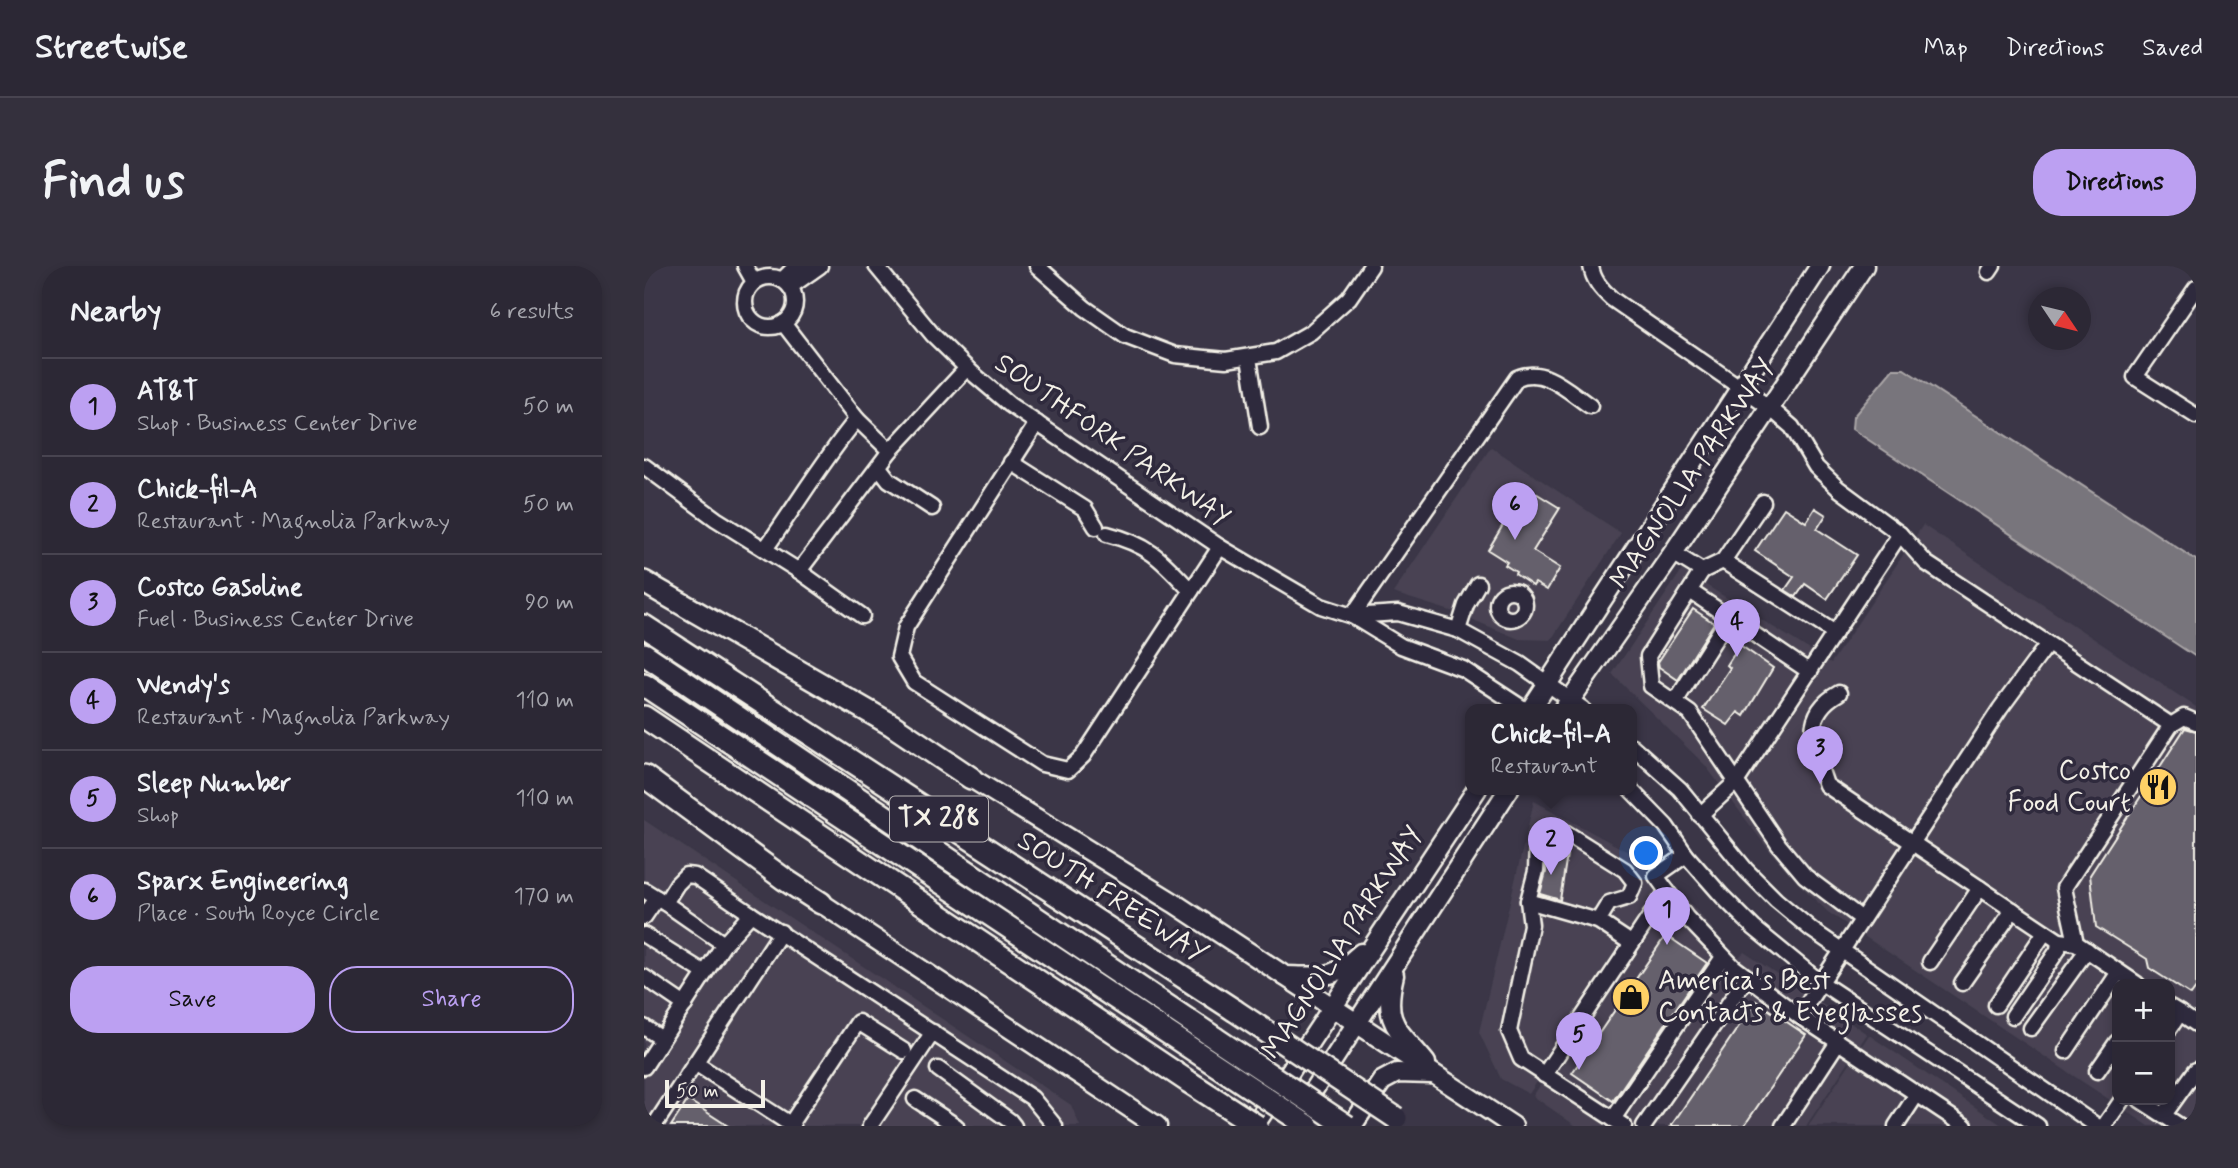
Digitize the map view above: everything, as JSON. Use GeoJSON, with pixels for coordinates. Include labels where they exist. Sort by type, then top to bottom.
{"type":"FeatureCollection","features":[{"type":"Feature","properties":{"kind":"highway"},"geometry":{"type":"LineString","coordinates":[[644,582],[892,725],[971,778]]}},
{"type":"Feature","properties":{"kind":"highway","name":"SOUTH FREEWAY"},"geometry":{"type":"LineString","coordinates":[[644,626],[1402,1122]]}},
{"type":"Feature","properties":{"kind":"highway"},"geometry":{"type":"LineString","coordinates":[[644,654],[1209,1047],[1308,1126]]}},
{"type":"Feature","properties":{"kind":"highway"},"geometry":{"type":"LineString","coordinates":[[644,685],[1209,1047],[1347,1126]]}},
{"type":"Feature","properties":{"kind":"highway","name":"TX 288"},"geometry":{"type":"LineString","coordinates":[[644,717],[1255,1126]]}},
{"type":"Feature","properties":{"kind":"highway"},"geometry":{"type":"LineString","coordinates":[[644,776],[821,903]]}},
{"type":"Feature","properties":{"kind":"main road","name":"MAGNOLIA PARKWAY"},"geometry":{"type":"LineString","coordinates":[[1534,704],[1820,266]]}},
{"type":"Feature","properties":{"kind":"main road","name":"MAGNOLIA PARKWAY"},"geometry":{"type":"LineString","coordinates":[[1573,704],[1864,266]]}},
{"type":"Feature","properties":{"kind":"main road"},"geometry":{"type":"LineString","coordinates":[[971,778],[1174,903],[1513,1126]]}},
{"type":"Feature","properties":{"kind":"main road","name":"MAGNOLIA PARKWAY"},"geometry":{"type":"LineString","coordinates":[[1255,1126],[1472,795]]}},
{"type":"Feature","properties":{"kind":"main road","name":"MAGNOLIA PARKWAY"},"geometry":{"type":"LineString","coordinates":[[1290,1126],[1505,795]]}},
{"type":"Feature","properties":{"kind":"main road"},"geometry":{"type":"LineString","coordinates":[[821,903],[1157,1126]]}},
{"type":"Feature","properties":{"kind":"main road"},"geometry":{"type":"LineString","coordinates":[[1285,976],[1325,978],[1345,968],[1379,937]]}},
{"type":"Feature","properties":{"kind":"main road"},"geometry":{"type":"LineString","coordinates":[[1398,962],[1390,994],[1390,1015],[1394,1027],[1435,1074]]}},
{"type":"Feature","properties":{"kind":"main road"},"geometry":{"type":"LineString","coordinates":[[1352,1126],[1382,1081],[1397,1073],[1435,1074]]}},
{"type":"Feature","properties":{"kind":"street"},"geometry":{"type":"LineString","coordinates":[[745,266],[754,282]]}},
{"type":"Feature","properties":{"kind":"street","name":"SOUTHFORK PARKWAY"},"geometry":{"type":"LineString","coordinates":[[876,266],[925,326],[967,368],[1010,405],[1220,547],[1321,606],[1352,616],[1401,646],[1463,670],[1516,704]]}},
{"type":"Feature","properties":{"kind":"street"},"geometry":{"type":"LineString","coordinates":[[1037,266],[1102,321],[1150,347],[1200,359],[1249,358],[1276,352],[1311,332],[1349,298],[1371,266]]}},
{"type":"Feature","properties":{"kind":"street"},"geometry":{"type":"LineString","coordinates":[[1591,266],[1594,278],[1612,299],[1770,408],[1792,427],[1816,467],[1839,489],[1900,534],[1926,563],[2171,725]]}},
{"type":"Feature","properties":{"kind":"street"},"geometry":{"type":"LineString","coordinates":[[786,284],[816,269]]}},
{"type":"Feature","properties":{"kind":"street"},"geometry":{"type":"LineString","coordinates":[[767,277],[786,284],[795,300],[792,313],[783,323],[769,328],[754,322],[745,310],[745,294],[754,282],[767,277]]}},
{"type":"Feature","properties":{"kind":"street"},"geometry":{"type":"LineString","coordinates":[[2196,288],[2135,377],[2196,416]]}},
{"type":"Feature","properties":{"kind":"street"},"geometry":{"type":"LineString","coordinates":[[783,323],[857,419],[890,450]]}},
{"type":"Feature","properties":{"kind":"street"},"geometry":{"type":"LineString","coordinates":[[1249,358],[1260,427]]}},
{"type":"Feature","properties":{"kind":"street"},"geometry":{"type":"LineString","coordinates":[[800,571],[890,450],[967,368]]}},
{"type":"Feature","properties":{"kind":"street"},"geometry":{"type":"LineString","coordinates":[[1352,616],[1517,378],[1527,374],[1549,379],[1590,405]]}},
{"type":"Feature","properties":{"kind":"street"},"geometry":{"type":"LineString","coordinates":[[765,549],[830,452],[857,419]]}},
{"type":"Feature","properties":{"kind":"street"},"geometry":{"type":"LineString","coordinates":[[1037,423],[906,627],[899,657],[914,682],[1042,764],[1068,771],[1083,756],[1220,547]]}},
{"type":"Feature","properties":{"kind":"street"},"geometry":{"type":"LineString","coordinates":[[1011,462],[1086,509],[1102,531],[1133,541],[1161,559],[1191,591]]}},
{"type":"Feature","properties":{"kind":"street"},"geometry":{"type":"LineString","coordinates":[[644,466],[716,519],[800,571],[862,616]]}},
{"type":"Feature","properties":{"kind":"street"},"geometry":{"type":"LineString","coordinates":[[879,467],[889,480],[932,508]]}},
{"type":"Feature","properties":{"kind":"street"},"geometry":{"type":"LineString","coordinates":[[1763,502],[1724,561],[1702,571],[1648,656],[1651,686],[1690,713],[1779,845],[1805,876],[1862,919]]}},
{"type":"Feature","properties":{"kind":"street"},"geometry":{"type":"LineString","coordinates":[[1700,815],[1737,781],[1900,534]]}},
{"type":"Feature","properties":{"kind":"street"},"geometry":{"type":"LineString","coordinates":[[1673,553],[1702,571]]}},
{"type":"Feature","properties":{"kind":"street"},"geometry":{"type":"LineString","coordinates":[[1724,561],[1835,633]]}},
{"type":"Feature","properties":{"kind":"street"},"geometry":{"type":"LineString","coordinates":[[1458,629],[1466,605],[1478,584]]}},
{"type":"Feature","properties":{"kind":"street"},"geometry":{"type":"LineString","coordinates":[[1690,591],[1810,672]]}},
{"type":"Feature","properties":{"kind":"street","name":"SOUTHFORK PARKWAY"},"geometry":{"type":"LineString","coordinates":[[1352,616],[1398,613],[1458,629],[1520,664],[1570,704]]}},
{"type":"Feature","properties":{"kind":"street"},"geometry":{"type":"LineString","coordinates":[[1675,702],[1729,617]]}},
{"type":"Feature","properties":{"kind":"street"},"geometry":{"type":"LineString","coordinates":[[1798,1016],[2000,709],[2047,645]]}},
{"type":"Feature","properties":{"kind":"street"},"geometry":{"type":"LineString","coordinates":[[1839,693],[1818,708],[1813,726],[1814,752],[1826,785],[2059,941],[2081,947],[2130,979]]}},
{"type":"Feature","properties":{"kind":"street"},"geometry":{"type":"LineString","coordinates":[[2031,1028],[2081,947],[2064,888],[2171,725],[2184,716],[2196,722]]}},
{"type":"Feature","properties":{"kind":"street"},"geometry":{"type":"LineString","coordinates":[[1637,750],[1680,789],[1745,870],[1776,900],[1841,951],[2097,1126]]}},
{"type":"Feature","properties":{"kind":"street"},"geometry":{"type":"LineString","coordinates":[[1636,795],[1666,826],[1686,855],[1721,896],[1754,928],[1820,982],[2038,1126]]}},
{"type":"Feature","properties":{"kind":"street"},"geometry":{"type":"LineString","coordinates":[[1598,921],[1609,903],[1629,897],[1634,883],[1625,870],[1560,829],[1544,830],[1537,842],[1536,871],[1528,901],[1531,925],[1509,1031],[1521,1059],[1618,1123],[1723,957]]}},
{"type":"Feature","properties":{"kind":"street"},"geometry":{"type":"LineString","coordinates":[[1686,855],[1656,876],[1686,917],[1723,957],[1798,1016],[1917,1094],[1945,1121],[1965,1126]]}},
{"type":"Feature","properties":{"kind":"street"},"geometry":{"type":"LineString","coordinates":[[644,916],[655,897],[677,884],[686,875],[695,876],[1032,1098],[1055,1126]]}},
{"type":"Feature","properties":{"kind":"street"},"geometry":{"type":"LineString","coordinates":[[1930,962],[1980,888]]}},
{"type":"Feature","properties":{"kind":"street"},"geometry":{"type":"LineString","coordinates":[[1545,1074],[1667,891]]}},
{"type":"Feature","properties":{"kind":"street"},"geometry":{"type":"LineString","coordinates":[[655,897],[724,944]]}},
{"type":"Feature","properties":{"kind":"street"},"geometry":{"type":"LineString","coordinates":[[1528,901],[1598,921],[1631,943]]}},
{"type":"Feature","properties":{"kind":"street"},"geometry":{"type":"LineString","coordinates":[[1962,983],[2013,911]]}},
{"type":"Feature","properties":{"kind":"street"},"geometry":{"type":"LineString","coordinates":[[645,1062],[724,944],[751,914]]}},
{"type":"Feature","properties":{"kind":"street"},"geometry":{"type":"LineString","coordinates":[[654,1126],[781,932]]}},
{"type":"Feature","properties":{"kind":"street"},"geometry":{"type":"LineString","coordinates":[[1996,1005],[2045,932]]}},
{"type":"Feature","properties":{"kind":"street"},"geometry":{"type":"LineString","coordinates":[[644,935],[705,974]]}},
{"type":"Feature","properties":{"kind":"street"},"geometry":{"type":"LineString","coordinates":[[2014,1017],[2058,950],[2059,941]]}},
{"type":"Feature","properties":{"kind":"street"},"geometry":{"type":"LineString","coordinates":[[2066,1051],[2119,972]]}},
{"type":"Feature","properties":{"kind":"street"},"geometry":{"type":"LineString","coordinates":[[644,977],[685,1005]]}},
{"type":"Feature","properties":{"kind":"street"},"geometry":{"type":"LineString","coordinates":[[1644,1126],[1746,977]]}},
{"type":"Feature","properties":{"kind":"street"},"geometry":{"type":"LineString","coordinates":[[2175,1010],[2196,1024]]}},
{"type":"Feature","properties":{"kind":"street"},"geometry":{"type":"LineString","coordinates":[[695,1063],[790,1125],[858,1022],[904,1051]]}},
{"type":"Feature","properties":{"kind":"street"},"geometry":{"type":"LineString","coordinates":[[644,1027],[662,1039]]}},
{"type":"Feature","properties":{"kind":"street"},"geometry":{"type":"LineString","coordinates":[[870,1126],[933,1032]]}},
{"type":"Feature","properties":{"kind":"street"},"geometry":{"type":"LineString","coordinates":[[1783,1126],[1838,1042]]}},
{"type":"Feature","properties":{"kind":"street"},"geometry":{"type":"LineString","coordinates":[[2097,1072],[2112,1050]]}},
{"type":"Feature","properties":{"kind":"street"},"geometry":{"type":"LineString","coordinates":[[938,1069],[1014,1126]]}},
{"type":"Feature","properties":{"kind":"street"},"geometry":{"type":"LineString","coordinates":[[2164,1115],[2196,1070]]}},
{"type":"Feature","properties":{"kind":"street"},"geometry":{"type":"LineString","coordinates":[[1896,1126],[1917,1094]]}},
{"type":"Feature","properties":{"kind":"street"},"geometry":{"type":"LineString","coordinates":[[915,1099],[956,1126]]}},
{"type":"Feature","properties":{"kind":"street"},"geometry":{"type":"LineString","coordinates":[[2105,1126],[2119,1105]]}},
{"type":"Feature","properties":{"kind":"street"},"geometry":{"type":"LineString","coordinates":[[2148,1105],[2180,1126]]}},
{"type":"Feature","properties":{"kind":"shaded area"},"geometry":{"type":"Polygon","coordinates":[[[1893,369],[1904,369],[2196,560],[2196,657],[1852,429],[1853,417],[1893,369]]]}},
{"type":"Feature","properties":{"kind":"shaded area"},"geometry":{"type":"Polygon","coordinates":[[[1491,447],[1621,533],[1551,640],[1519,639],[1454,612],[1393,593],[1491,447]]]}},
{"type":"Feature","properties":{"kind":"shaded area"},"geometry":{"type":"Polygon","coordinates":[[[1923,525],[2196,707],[2196,1126],[2149,1126],[2118,1105],[2175,1105],[2175,979],[2112,979],[2112,1101],[1828,912],[1799,884],[1768,849],[1705,765],[1612,674],[1682,570],[1831,663],[1923,525]]]}},
{"type":"Feature","properties":{"kind":"shaded area"},"geometry":{"type":"Polygon","coordinates":[[[1534,801],[1652,865],[1670,881],[1529,1094],[1501,1079],[1479,1032],[1534,801]]]}},
{"type":"Feature","properties":{"kind":"shaded area"},"geometry":{"type":"Polygon","coordinates":[[[644,820],[1071,1105],[1080,1126],[644,1126],[644,820]]]}},
{"type":"Feature","properties":{"kind":"shaded area"},"geometry":{"type":"Polygon","coordinates":[[[1674,885],[1738,958],[1744,952],[1867,1034],[1806,1126],[1576,1126],[1533,1096],[1674,885]]]}},
{"type":"Feature","properties":{"kind":"shaded area"},"geometry":{"type":"Polygon","coordinates":[[[1869,1035],[2003,1126],[1808,1126],[1869,1035]]]}},
{"type":"Feature","properties":{"kind":"building"},"geometry":{"type":"Polygon","coordinates":[[[1526,487],[1560,508],[1533,551],[1560,568],[1547,590],[1535,583],[1533,586],[1515,574],[1516,572],[1505,565],[1507,562],[1488,550],[1526,487]]]}},
{"type":"Feature","properties":{"kind":"building"},"geometry":{"type":"Polygon","coordinates":[[[1784,508],[1806,522],[1815,508],[1826,515],[1817,529],[1857,555],[1827,599],[1805,584],[1796,597],[1785,590],[1794,577],[1755,551],[1784,508]]]}},
{"type":"Feature","properties":{"kind":"building"},"geometry":{"type":"Polygon","coordinates":[[[1693,609],[1714,623],[1678,680],[1659,667],[1658,662],[1693,609]]]}},
{"type":"Feature","properties":{"kind":"building"},"geometry":{"type":"Polygon","coordinates":[[[1740,645],[1773,668],[1744,716],[1738,712],[1728,725],[1703,709],[1730,668],[1727,665],[1740,645]]]}},
{"type":"Feature","properties":{"kind":"building"},"geometry":{"type":"Polygon","coordinates":[[[2185,728],[2196,731],[2196,988],[2191,995],[2175,985],[2175,979],[2166,979],[2149,968],[2147,959],[2096,927],[2090,875],[2185,728]]]}},
{"type":"Feature","properties":{"kind":"building"},"geometry":{"type":"Polygon","coordinates":[[[1546,849],[1567,854],[1560,900],[1540,894],[1546,872],[1546,849]]]}},
{"type":"Feature","properties":{"kind":"building"},"geometry":{"type":"Polygon","coordinates":[[[1666,935],[1707,963],[1613,1101],[1572,1073],[1666,935]]]}},
{"type":"Feature","properties":{"kind":"building"},"geometry":{"type":"Polygon","coordinates":[[[1756,1001],[1806,1035],[1744,1126],[1671,1126],[1756,1001]]]}},
{"type":"Feature","properties":{"kind":"building"},"geometry":{"type":"Polygon","coordinates":[[[688,1100],[728,1126],[671,1126],[688,1100]]]}},
{"type":"Feature","properties":{"kind":"place","name":"Sparx Engineering"},"geometry":{"type":"Point","coordinates":[1515,540]}},
{"type":"Feature","properties":{"kind":"place","name":"Wendy's"},"geometry":{"type":"Point","coordinates":[1737,657]}},
{"type":"Feature","properties":{"kind":"place","name":"Costco Gasoline"},"geometry":{"type":"Point","coordinates":[1820,784]}},
{"type":"Feature","properties":{"kind":"place","name":"Costco Food Court"},"geometry":{"type":"Point","coordinates":[2158,787]}},
{"type":"Feature","properties":{"kind":"place","name":"Chick-fil-A"},"geometry":{"type":"Point","coordinates":[1551,875]}},
{"type":"Feature","properties":{"kind":"place","name":"AT&T"},"geometry":{"type":"Point","coordinates":[1667,945]}},
{"type":"Feature","properties":{"kind":"place","name":"America's Best Contacts & Eyeglasses"},"geometry":{"type":"Point","coordinates":[1631,997]}},
{"type":"Feature","properties":{"kind":"place","name":"Sleep Number"},"geometry":{"type":"Point","coordinates":[1579,1070]}}]}
